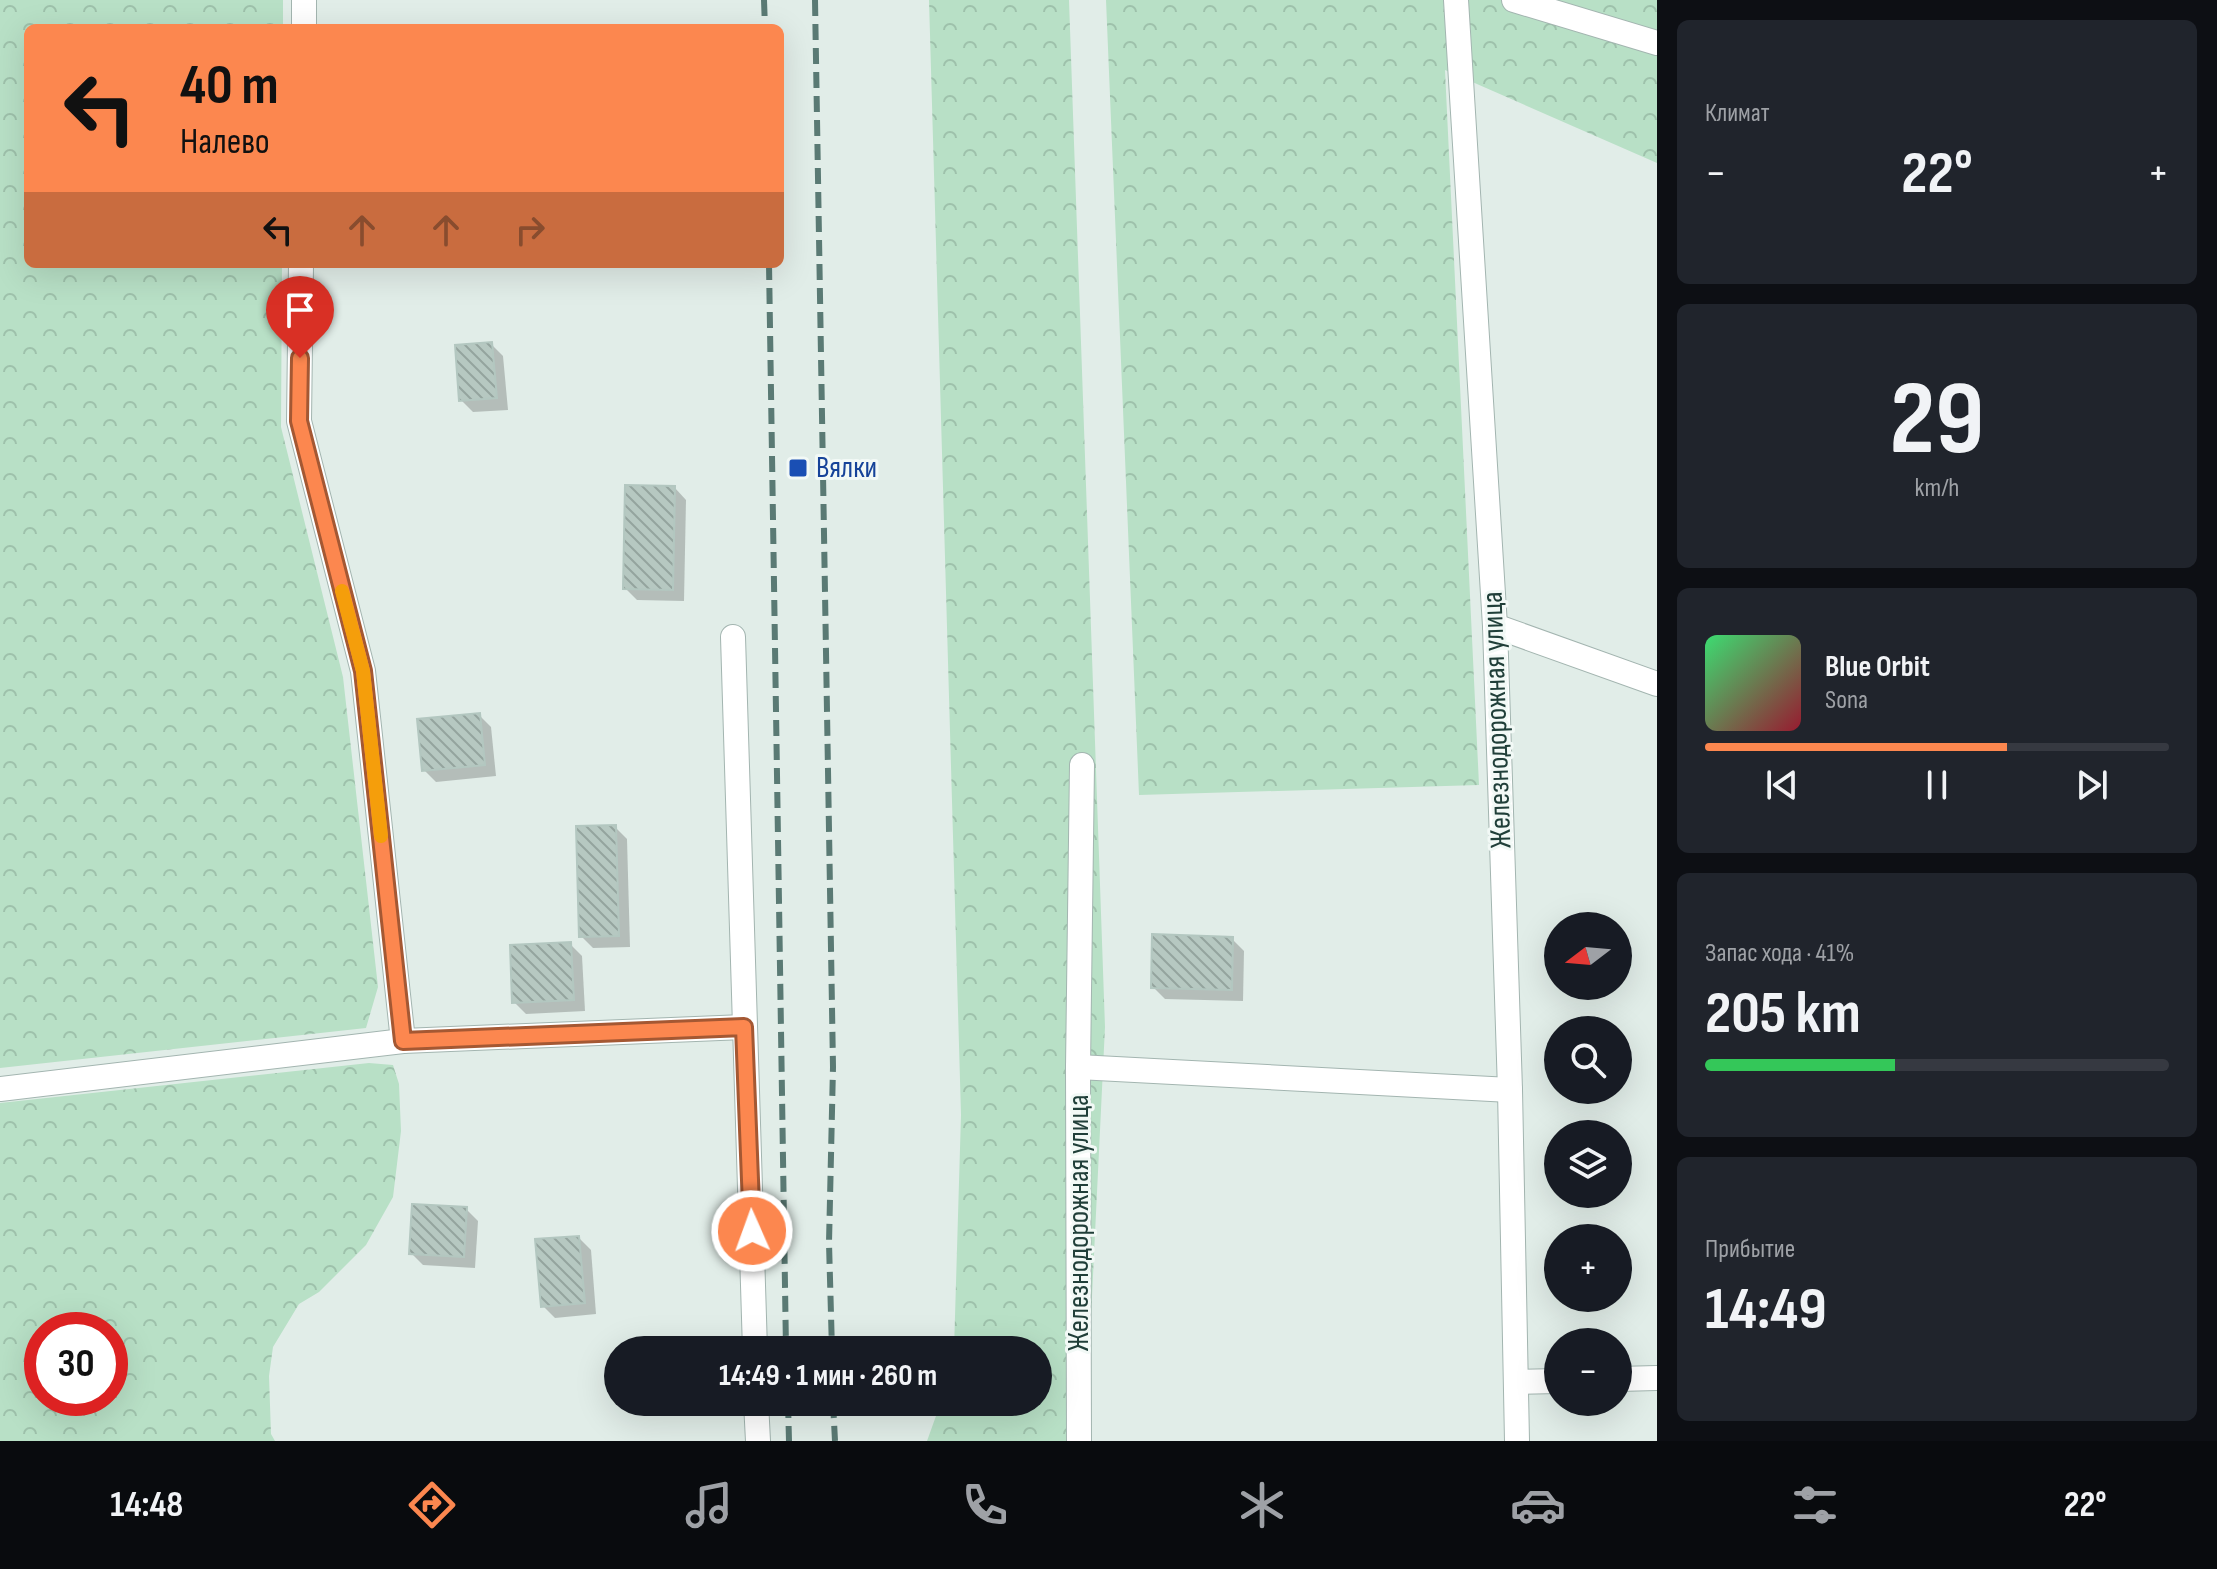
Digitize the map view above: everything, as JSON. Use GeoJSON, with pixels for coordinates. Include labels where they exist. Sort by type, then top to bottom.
{"type":"FeatureCollection","features":[{"type":"Feature","properties":{"kind":"street"},"geometry":{"type":"LineString","coordinates":[[304,0],[304,24]]}},
{"type":"Feature","properties":{"kind":"street","name":"Железнодорожная улица"},"geometry":{"type":"LineString","coordinates":[[1456,0],[1495,626],[1510,1090],[1517,1441]]}},
{"type":"Feature","properties":{"kind":"street"},"geometry":{"type":"LineString","coordinates":[[1514,0],[1657,43]]}},
{"type":"Feature","properties":{"kind":"street"},"geometry":{"type":"LineString","coordinates":[[301,268],[299,421],[363,671],[403,1041]]}},
{"type":"Feature","properties":{"kind":"street"},"geometry":{"type":"LineString","coordinates":[[1495,626],[1657,684]]}},
{"type":"Feature","properties":{"kind":"street"},"geometry":{"type":"LineString","coordinates":[[733,637],[755,1336]]}},
{"type":"Feature","properties":{"kind":"street","name":"Железнодорожная улица"},"geometry":{"type":"LineString","coordinates":[[1079,1441],[1078,1067],[1082,765]]}},
{"type":"Feature","properties":{"kind":"street"},"geometry":{"type":"LineString","coordinates":[[0,1089],[403,1041],[744,1027]]}},
{"type":"Feature","properties":{"kind":"street"},"geometry":{"type":"LineString","coordinates":[[1078,1067],[1510,1090]]}},
{"type":"Feature","properties":{"kind":"street"},"geometry":{"type":"LineString","coordinates":[[1632,1379],[1657,1378]]}},
{"type":"Feature","properties":{"kind":"street"},"geometry":{"type":"LineString","coordinates":[[1517,1382],[1544,1381]]}},
{"type":"Feature","properties":{"kind":"street"},"geometry":{"type":"LineString","coordinates":[[757,1416],[758,1441]]}},
{"type":"Feature","properties":{"kind":"green space"},"geometry":{"type":"Polygon","coordinates":[[[0,0],[283,0],[283,24],[24,24],[24,268],[282,268],[281,427],[343,677],[378,987],[366,1028],[0,1068],[0,0]]]}},
{"type":"Feature","properties":{"kind":"green space"},"geometry":{"type":"Polygon","coordinates":[[[929,0],[1069,0],[1105,1027],[1085,1441],[927,1441],[936,1416],[1052,1416],[1052,1336],[954,1336],[961,1115],[929,0]]]}},
{"type":"Feature","properties":{"kind":"green space"},"geometry":{"type":"Polygon","coordinates":[[[1106,0],[1657,0],[1657,163],[1445,70],[1479,785],[1139,795],[1106,0]]]}},
{"type":"Feature","properties":{"kind":"green space"},"geometry":{"type":"Polygon","coordinates":[[[369,1063],[393,1065],[399,1084],[401,1131],[393,1197],[366,1245],[319,1292],[299,1304],[273,1347],[269,1376],[271,1434],[275,1441],[0,1441],[0,1103],[369,1063]]]}},
{"type":"Feature","properties":{"kind":"building"},"geometry":{"type":"Polygon","coordinates":[[[492,342],[497,398],[459,401],[455,345],[492,342]]]}},
{"type":"Feature","properties":{"kind":"building"},"geometry":{"type":"Polygon","coordinates":[[[625,485],[675,486],[673,590],[623,589],[625,485]]]}},
{"type":"Feature","properties":{"kind":"building"},"geometry":{"type":"Polygon","coordinates":[[[480,713],[485,765],[422,771],[417,719],[480,713]]]}},
{"type":"Feature","properties":{"kind":"building"},"geometry":{"type":"Polygon","coordinates":[[[616,825],[619,936],[579,937],[576,826],[616,825]]]}},
{"type":"Feature","properties":{"kind":"building"},"geometry":{"type":"Polygon","coordinates":[[[1152,934],[1233,937],[1232,990],[1151,988],[1152,934]]]}},
{"type":"Feature","properties":{"kind":"building"},"geometry":{"type":"Polygon","coordinates":[[[571,942],[574,1000],[512,1003],[510,945],[571,942]]]}},
{"type":"Feature","properties":{"kind":"building"},"geometry":{"type":"Polygon","coordinates":[[[412,1204],[467,1207],[464,1257],[409,1254],[412,1204]]]}},
{"type":"Feature","properties":{"kind":"building"},"geometry":{"type":"Polygon","coordinates":[[[579,1236],[585,1303],[541,1307],[535,1239],[579,1236]]]}},
{"type":"Feature","properties":{"kind":"railway"},"geometry":{"type":"LineString","coordinates":[[764,0],[765,24]]}},
{"type":"Feature","properties":{"kind":"railway"},"geometry":{"type":"LineString","coordinates":[[815,0],[833,1067],[829,1243],[832,1336]]}},
{"type":"Feature","properties":{"kind":"railway"},"geometry":{"type":"LineString","coordinates":[[769,268],[786,1336]]}},
{"type":"Feature","properties":{"kind":"railway"},"geometry":{"type":"LineString","coordinates":[[788,1416],[789,1441]]}},
{"type":"Feature","properties":{"kind":"railway"},"geometry":{"type":"LineString","coordinates":[[834,1416],[835,1441]]}},
{"type":"Feature","properties":{"kind":"slow traffic"},"geometry":{"type":"LineString","coordinates":[[342,591],[363,671],[381,836]]}},
{"type":"Feature","properties":{"kind":"place","name":"Вялки"},"geometry":{"type":"Point","coordinates":[798,468]}},
{"type":"Feature","properties":{"kind":"route"},"geometry":{"type":"LineString","coordinates":[[300,358],[299,421],[363,671],[403,1041],[744,1027],[752,1231]]}}]}
